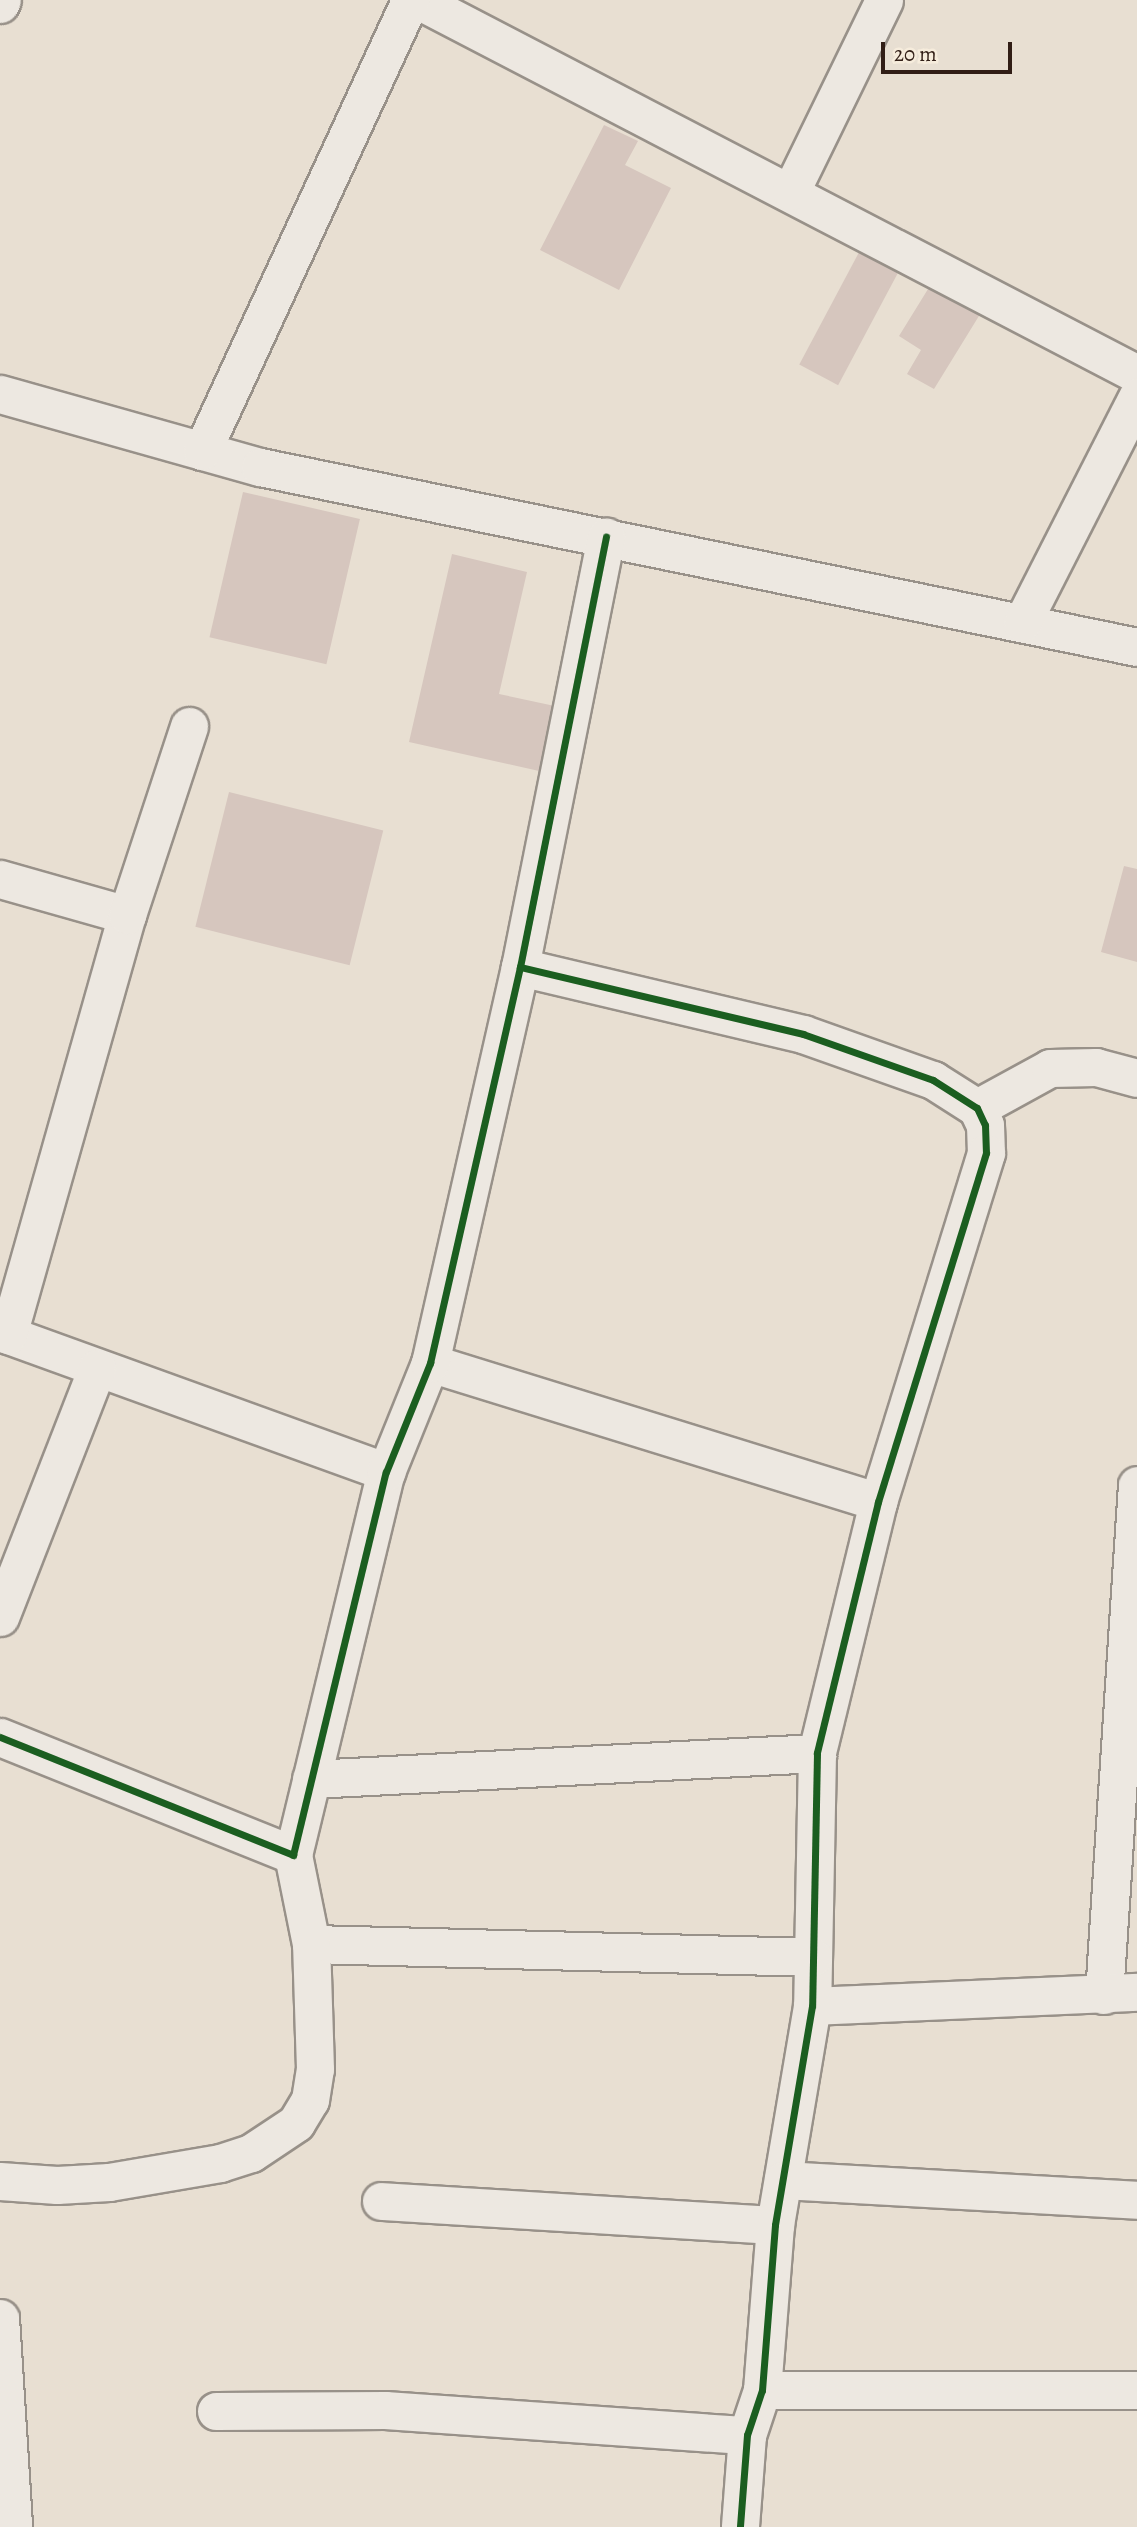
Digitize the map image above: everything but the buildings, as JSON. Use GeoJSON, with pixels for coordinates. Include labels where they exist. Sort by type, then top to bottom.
{"type":"FeatureCollection","features":[{"type":"Feature","properties":{"kind":"street"},"geometry":{"type":"LineString","coordinates":[[202,450],[410,0]]}},
{"type":"Feature","properties":{"kind":"street"},"geometry":{"type":"LineString","coordinates":[[418,0],[791,191],[1137,374]]}},
{"type":"Feature","properties":{"kind":"street"},"geometry":{"type":"LineString","coordinates":[[791,191],[884,0]]}},
{"type":"Feature","properties":{"kind":"street"},"geometry":{"type":"LineString","coordinates":[[0,394],[260,467],[1137,647]]}},
{"type":"Feature","properties":{"kind":"street"},"geometry":{"type":"LineString","coordinates":[[1022,623],[1137,397]]}},
{"type":"Feature","properties":{"kind":"street"},"geometry":{"type":"LineString","coordinates":[[0,2181],[57,2185],[109,2182],[220,2163],[277,2138],[296,2123],[310,2100],[315,2069],[311,1944],[293,1855],[386,1472],[430,1363],[520,967],[606,536]]}},
{"type":"Feature","properties":{"kind":"street"},"geometry":{"type":"LineString","coordinates":[[190,726],[127,915],[4,1333],[386,1472]]}},
{"type":"Feature","properties":{"kind":"street"},"geometry":{"type":"LineString","coordinates":[[0,879],[127,915]]}},
{"type":"Feature","properties":{"kind":"street"},"geometry":{"type":"LineString","coordinates":[[520,967],[803,1034],[933,1080],[977,1108],[985,1125],[986,1153],[878,1502],[817,1753],[812,2006],[775,2225],[762,2390],[747,2435],[740,2527]]}},
{"type":"Feature","properties":{"kind":"street"},"geometry":{"type":"LineString","coordinates":[[977,1108],[1050,1068],[1096,1067],[1137,1078]]}},
{"type":"Feature","properties":{"kind":"street"},"geometry":{"type":"LineString","coordinates":[[430,1363],[878,1502]]}},
{"type":"Feature","properties":{"kind":"street"},"geometry":{"type":"LineString","coordinates":[[0,1617],[97,1368]]}},
{"type":"Feature","properties":{"kind":"street"},"geometry":{"type":"LineString","coordinates":[[812,2006],[1121,1994],[1137,1485]]}},
{"type":"Feature","properties":{"kind":"street"},"geometry":{"type":"LineString","coordinates":[[0,1737],[293,1855]]}},
{"type":"Feature","properties":{"kind":"street"},"geometry":{"type":"LineString","coordinates":[[311,1779],[817,1753]]}},
{"type":"Feature","properties":{"kind":"street"},"geometry":{"type":"LineString","coordinates":[[311,1944],[813,1957]]}},
{"type":"Feature","properties":{"kind":"street"},"geometry":{"type":"LineString","coordinates":[[783,2180],[1137,2200]]}},
{"type":"Feature","properties":{"kind":"street"},"geometry":{"type":"LineString","coordinates":[[381,2202],[775,2225]]}},
{"type":"Feature","properties":{"kind":"street"},"geometry":{"type":"LineString","coordinates":[[0,2318],[13,2527]]}},
{"type":"Feature","properties":{"kind":"street"},"geometry":{"type":"LineString","coordinates":[[762,2390],[1137,2390]]}},
{"type":"Feature","properties":{"kind":"street"},"geometry":{"type":"LineString","coordinates":[[216,2411],[385,2410],[747,2435]]}},
{"type":"Feature","properties":{"kind":"cycle path"},"geometry":{"type":"LineString","coordinates":[[0,1737],[293,1855],[386,1472],[430,1363],[520,967],[606,536]]}},
{"type":"Feature","properties":{"kind":"cycle path"},"geometry":{"type":"LineString","coordinates":[[520,967],[803,1034],[933,1080],[977,1108],[985,1125],[986,1153],[878,1502],[817,1753],[812,2006],[775,2225],[762,2390],[747,2435],[740,2527]]}}]}
